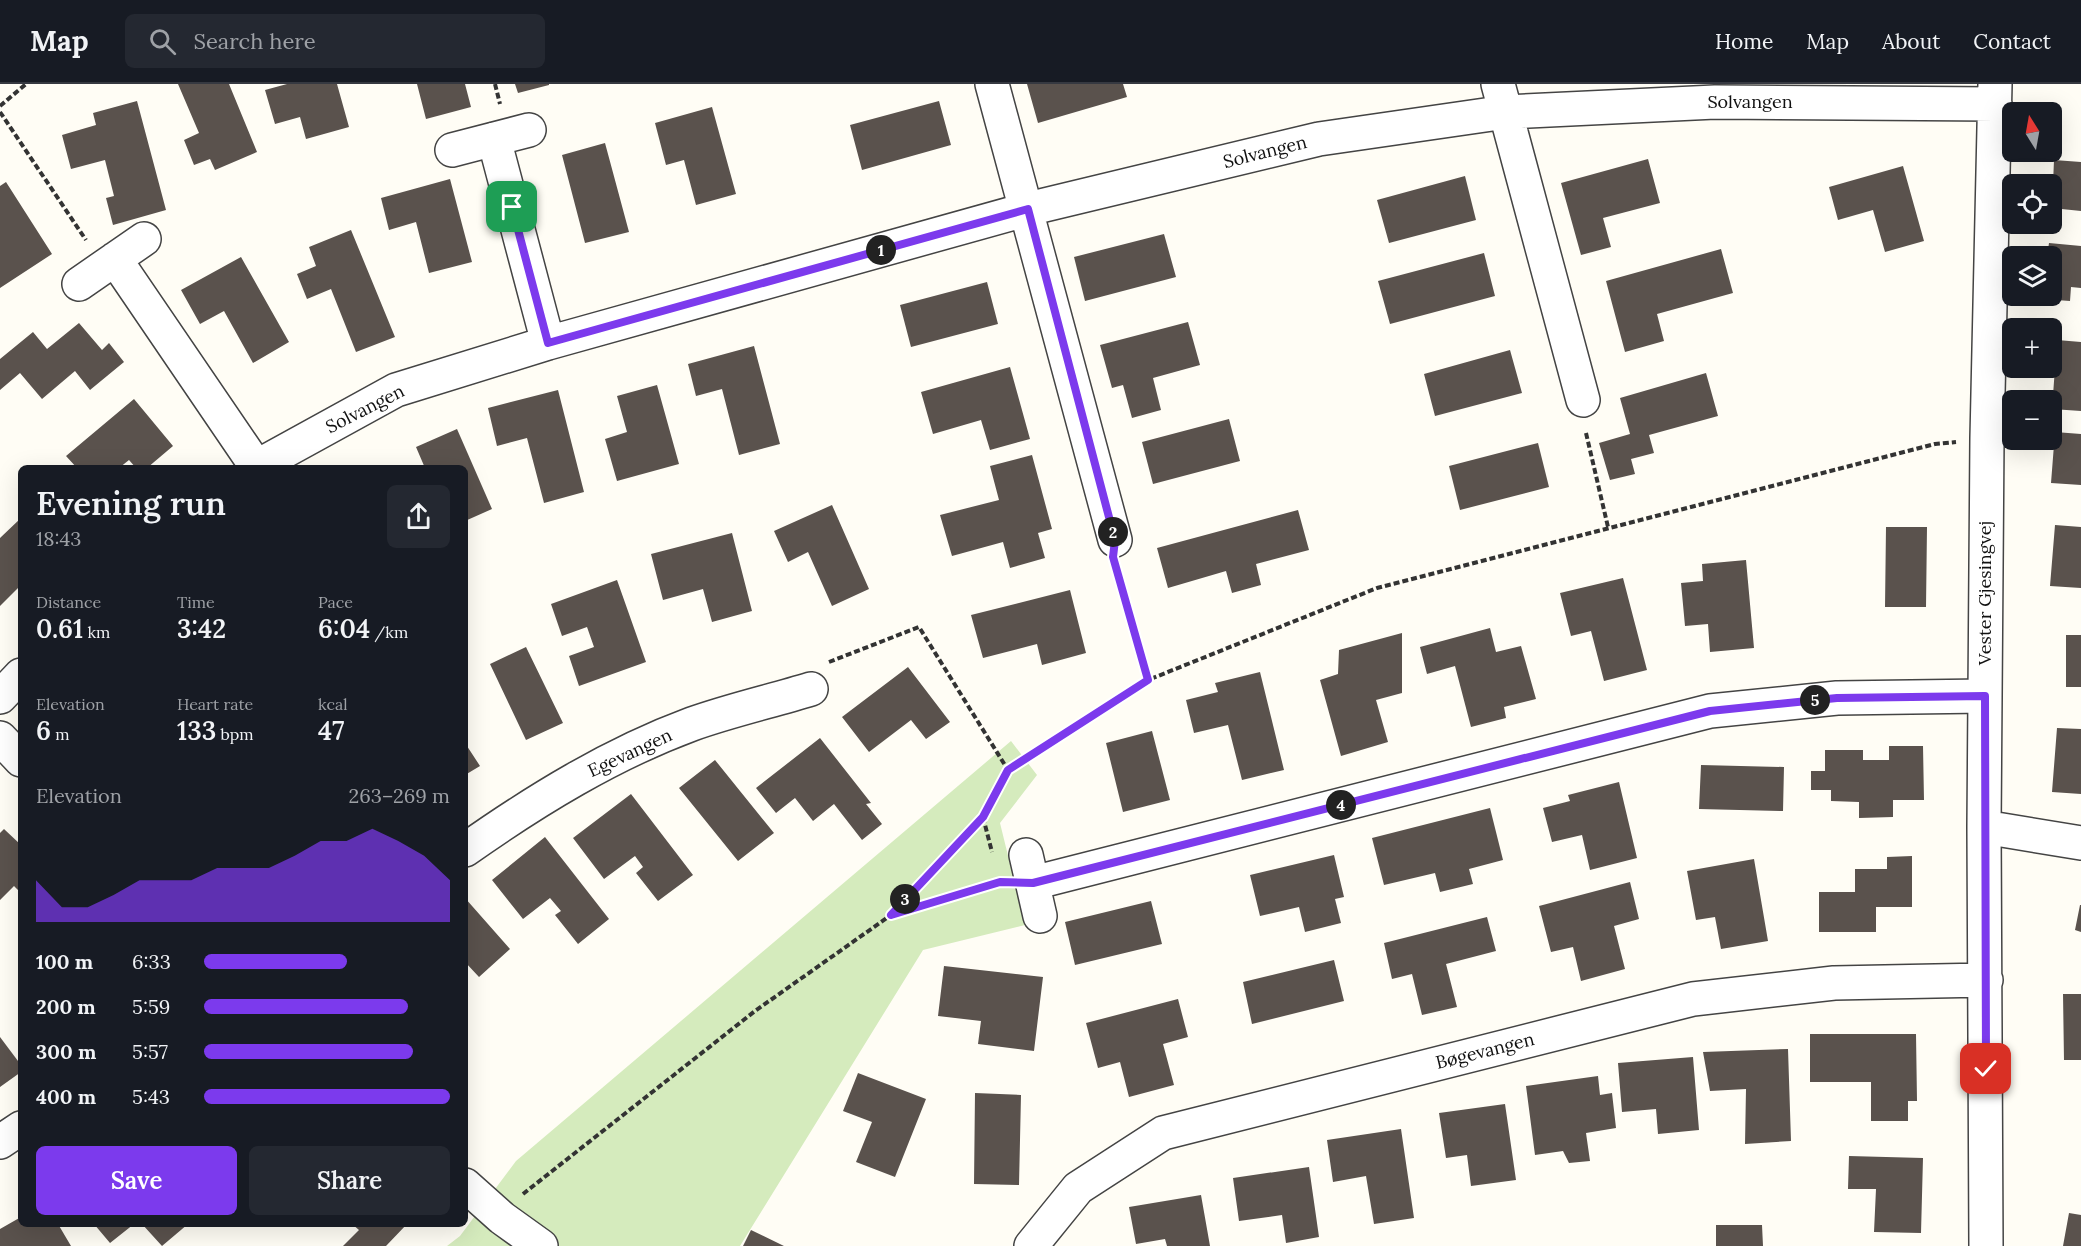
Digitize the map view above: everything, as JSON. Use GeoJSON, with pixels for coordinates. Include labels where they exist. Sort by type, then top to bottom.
{"type":"FeatureCollection","features":[{"type":"Feature","properties":{"kind":"street"},"geometry":{"type":"LineString","coordinates":[[992,84],[1028,209],[1115,540]]}},
{"type":"Feature","properties":{"kind":"street","name":"Solvangen"},"geometry":{"type":"LineString","coordinates":[[259,465],[396,390],[548,343],[1028,209],[1319,139],[1502,98],[1715,102],[1995,94]]}},
{"type":"Feature","properties":{"kind":"street","name":"Vester Gjesingvej"},"geometry":{"type":"LineString","coordinates":[[1986,1246],[1984,827],[1987,438],[1995,94]]}},
{"type":"Feature","properties":{"kind":"street"},"geometry":{"type":"LineString","coordinates":[[1502,98],[1583,400]]}},
{"type":"Feature","properties":{"kind":"street"},"geometry":{"type":"LineString","coordinates":[[452,150],[529,130]]}},
{"type":"Feature","properties":{"kind":"street"},"geometry":{"type":"LineString","coordinates":[[494,139],[548,343]]}},
{"type":"Feature","properties":{"kind":"street"},"geometry":{"type":"LineString","coordinates":[[79,284],[144,239]]}},
{"type":"Feature","properties":{"kind":"street","name":"Solvangen"},"geometry":{"type":"LineString","coordinates":[[115,259],[254,465]]}},
{"type":"Feature","properties":{"kind":"street"},"geometry":{"type":"LineString","coordinates":[[0,697],[18,678]]}},
{"type":"Feature","properties":{"kind":"street","name":"Egevangen"},"geometry":{"type":"LineString","coordinates":[[468,848],[522,810],[599,766],[692,724],[811,689]]}},
{"type":"Feature","properties":{"kind":"street"},"geometry":{"type":"LineString","coordinates":[[1040,916],[1030,869],[1710,711],[1837,698],[1985,696]]}},
{"type":"Feature","properties":{"kind":"street"},"geometry":{"type":"LineString","coordinates":[[0,738],[18,757]]}},
{"type":"Feature","properties":{"kind":"street"},"geometry":{"type":"LineString","coordinates":[[1984,827],[2081,843]]}},
{"type":"Feature","properties":{"kind":"street","name":"Bøgevangen"},"geometry":{"type":"LineString","coordinates":[[1031,1246],[1078,1188],[1163,1133],[1693,999],[1834,983],[1986,980]]}},
{"type":"Feature","properties":{"kind":"street"},"geometry":{"type":"LineString","coordinates":[[0,1142],[18,1130]]}},
{"type":"Feature","properties":{"kind":"street"},"geometry":{"type":"LineString","coordinates":[[468,1188],[502,1218],[541,1246]]}},
{"type":"Feature","properties":{"kind":"path"},"geometry":{"type":"LineString","coordinates":[[0,106],[26,84]]}},
{"type":"Feature","properties":{"kind":"path"},"geometry":{"type":"LineString","coordinates":[[0,112],[94,253],[115,259]]}},
{"type":"Feature","properties":{"kind":"path"},"geometry":{"type":"LineString","coordinates":[[1583,400],[1581,411],[1608,527]]}},
{"type":"Feature","properties":{"kind":"path"},"geometry":{"type":"LineString","coordinates":[[502,1218],[527,1189],[737,1025],[891,915],[983,817],[1008,770],[1148,680],[1377,588],[1935,444],[1987,438]]}},
{"type":"Feature","properties":{"kind":"path"},"geometry":{"type":"LineString","coordinates":[[1115,540],[1113,557],[1148,680]]}},
{"type":"Feature","properties":{"kind":"path"},"geometry":{"type":"LineString","coordinates":[[811,689],[817,666],[920,627],[1008,770]]}},
{"type":"Feature","properties":{"kind":"path"},"geometry":{"type":"LineString","coordinates":[[891,915],[1000,882],[1030,869]]}},
{"type":"Feature","properties":{"kind":"green space"},"geometry":{"type":"Polygon","coordinates":[[[1011,741],[1037,775],[1000,823],[1025,925],[923,950],[740,1246],[447,1246],[468,1227],[516,1161],[1011,741]]]}},
{"type":"Feature","properties":{"kind":"building"},"geometry":{"type":"Polygon","coordinates":[[[178,84],[229,84],[257,152],[215,170],[210,159],[194,165],[184,140],[199,133],[178,84]]]}},
{"type":"Feature","properties":{"kind":"building"},"geometry":{"type":"Polygon","coordinates":[[[287,84],[337,84],[349,127],[306,139],[300,117],[275,124],[265,90],[287,84]]]}},
{"type":"Feature","properties":{"kind":"building"},"geometry":{"type":"Polygon","coordinates":[[[417,84],[465,84],[471,107],[426,119],[417,84]]]}},
{"type":"Feature","properties":{"kind":"building"},"geometry":{"type":"Polygon","coordinates":[[[515,84],[549,84],[549,85],[518,93],[515,84]]]}},
{"type":"Feature","properties":{"kind":"building"},"geometry":{"type":"Polygon","coordinates":[[[1027,84],[1123,84],[1127,97],[1038,123],[1027,84]]]}},
{"type":"Feature","properties":{"kind":"building"},"geometry":{"type":"Polygon","coordinates":[[[137,101],[166,210],[113,225],[106,198],[114,196],[105,160],[71,169],[62,135],[96,125],[93,113],[137,101]]]}},
{"type":"Feature","properties":{"kind":"building"},"geometry":{"type":"Polygon","coordinates":[[[939,101],[951,145],[862,170],[850,125],[939,101]]]}},
{"type":"Feature","properties":{"kind":"building"},"geometry":{"type":"Polygon","coordinates":[[[712,107],[736,194],[696,205],[684,160],[666,165],[655,123],[712,107]]]}},
{"type":"Feature","properties":{"kind":"building"},"geometry":{"type":"Polygon","coordinates":[[[605,143],[629,232],[585,243],[562,155],[605,143]]]}},
{"type":"Feature","properties":{"kind":"building"},"geometry":{"type":"Polygon","coordinates":[[[1648,159],[1660,203],[1603,218],[1611,247],[1581,255],[1561,183],[1648,159]]]}},
{"type":"Feature","properties":{"kind":"building"},"geometry":{"type":"Polygon","coordinates":[[[2054,162],[2081,162],[2081,211],[2062,209],[2062,174],[2053,174],[2054,162]]]}},
{"type":"Feature","properties":{"kind":"building"},"geometry":{"type":"Polygon","coordinates":[[[1903,166],[1924,241],[1885,252],[1873,210],[1838,220],[1829,187],[1903,166]]]}},
{"type":"Feature","properties":{"kind":"building"},"geometry":{"type":"Polygon","coordinates":[[[1465,176],[1476,220],[1389,243],[1377,200],[1465,176]]]}},
{"type":"Feature","properties":{"kind":"building"},"geometry":{"type":"Polygon","coordinates":[[[450,179],[472,262],[429,273],[416,222],[389,230],[381,198],[450,179]]]}},
{"type":"Feature","properties":{"kind":"building"},"geometry":{"type":"Polygon","coordinates":[[[6,182],[52,254],[0,288],[0,186],[6,182]]]}},
{"type":"Feature","properties":{"kind":"building"},"geometry":{"type":"Polygon","coordinates":[[[351,230],[395,337],[356,352],[331,289],[307,299],[297,274],[316,266],[309,247],[351,230]]]}},
{"type":"Feature","properties":{"kind":"building"},"geometry":{"type":"Polygon","coordinates":[[[1164,234],[1176,277],[1085,301],[1074,257],[1164,234]]]}},
{"type":"Feature","properties":{"kind":"building"},"geometry":{"type":"Polygon","coordinates":[[[2049,243],[2081,246],[2081,288],[2071,287],[2070,301],[2062,300],[2062,246],[2049,246],[2049,243]]]}},
{"type":"Feature","properties":{"kind":"building"},"geometry":{"type":"Polygon","coordinates":[[[1721,249],[1733,293],[1657,314],[1664,341],[1625,352],[1606,281],[1721,249]]]}},
{"type":"Feature","properties":{"kind":"building"},"geometry":{"type":"Polygon","coordinates":[[[1484,253],[1495,296],[1390,324],[1378,281],[1484,253]]]}},
{"type":"Feature","properties":{"kind":"building"},"geometry":{"type":"Polygon","coordinates":[[[241,257],[289,342],[253,363],[224,311],[200,324],[181,290],[241,257]]]}},
{"type":"Feature","properties":{"kind":"building"},"geometry":{"type":"Polygon","coordinates":[[[987,282],[998,324],[911,347],[900,305],[987,282]]]}},
{"type":"Feature","properties":{"kind":"building"},"geometry":{"type":"Polygon","coordinates":[[[1188,322],[1200,365],[1153,378],[1161,410],[1132,418],[1123,385],[1112,388],[1100,345],[1188,322]]]}},
{"type":"Feature","properties":{"kind":"building"},"geometry":{"type":"Polygon","coordinates":[[[79,323],[102,350],[109,343],[124,362],[90,390],[75,371],[42,399],[20,373],[0,390],[0,359],[33,332],[47,349],[79,323]]]}},
{"type":"Feature","properties":{"kind":"building"},"geometry":{"type":"Polygon","coordinates":[[[2062,340],[2081,342],[2081,411],[2062,410],[2062,390],[2053,390],[2054,378],[2062,378],[2062,340]]]}},
{"type":"Feature","properties":{"kind":"building"},"geometry":{"type":"Polygon","coordinates":[[[754,346],[780,444],[739,455],[722,389],[696,396],[688,364],[754,346]]]}},
{"type":"Feature","properties":{"kind":"building"},"geometry":{"type":"Polygon","coordinates":[[[1510,350],[1522,393],[1435,416],[1424,374],[1510,350]]]}},
{"type":"Feature","properties":{"kind":"building"},"geometry":{"type":"Polygon","coordinates":[[[1010,367],[1030,439],[990,450],[981,420],[933,434],[921,392],[1010,367]]]}},
{"type":"Feature","properties":{"kind":"building"},"geometry":{"type":"Polygon","coordinates":[[[1706,373],[1718,416],[1649,435],[1654,453],[1631,459],[1635,474],[1610,480],[1599,443],[1630,434],[1620,398],[1706,373]]]}},
{"type":"Feature","properties":{"kind":"building"},"geometry":{"type":"Polygon","coordinates":[[[657,385],[679,464],[617,481],[605,439],[627,432],[617,396],[657,385]]]}},
{"type":"Feature","properties":{"kind":"building"},"geometry":{"type":"Polygon","coordinates":[[[558,390],[584,492],[544,503],[527,438],[497,446],[488,408],[558,390]]]}},
{"type":"Feature","properties":{"kind":"building"},"geometry":{"type":"Polygon","coordinates":[[[134,399],[173,446],[151,465],[133,465],[129,460],[123,465],[74,465],[66,456],[134,399]]]}},
{"type":"Feature","properties":{"kind":"building"},"geometry":{"type":"Polygon","coordinates":[[[1229,419],[1240,461],[1153,484],[1142,442],[1229,419]]]}},
{"type":"Feature","properties":{"kind":"building"},"geometry":{"type":"Polygon","coordinates":[[[457,429],[492,509],[468,520],[468,465],[424,465],[416,447],[457,429]]]}},
{"type":"Feature","properties":{"kind":"building"},"geometry":{"type":"Polygon","coordinates":[[[2062,433],[2081,434],[2081,485],[2051,483],[2054,450],[2062,450],[2062,433]]]}},
{"type":"Feature","properties":{"kind":"building"},"geometry":{"type":"Polygon","coordinates":[[[1538,443],[1549,487],[1460,510],[1449,466],[1538,443]]]}},
{"type":"Feature","properties":{"kind":"building"},"geometry":{"type":"Polygon","coordinates":[[[1032,455],[1052,529],[1038,533],[1045,558],[1010,568],[1003,542],[952,556],[940,515],[999,500],[990,466],[1032,455]]]}},
{"type":"Feature","properties":{"kind":"building"},"geometry":{"type":"Polygon","coordinates":[[[832,505],[869,589],[832,606],[808,552],[788,562],[774,531],[832,505]]]}},
{"type":"Feature","properties":{"kind":"building"},"geometry":{"type":"Polygon","coordinates":[[[1298,510],[1309,550],[1256,564],[1261,585],[1232,593],[1226,571],[1168,588],[1157,548],[1298,510]]]}},
{"type":"Feature","properties":{"kind":"building"},"geometry":{"type":"Polygon","coordinates":[[[18,521],[18,588],[0,606],[0,538],[18,521]]]}},
{"type":"Feature","properties":{"kind":"building"},"geometry":{"type":"Polygon","coordinates":[[[2055,525],[2081,527],[2081,588],[2050,586],[2055,525]]]}},
{"type":"Feature","properties":{"kind":"building"},"geometry":{"type":"Polygon","coordinates":[[[1886,527],[1927,527],[1926,607],[1885,607],[1886,527]]]}},
{"type":"Feature","properties":{"kind":"building"},"geometry":{"type":"Polygon","coordinates":[[[732,533],[752,611],[712,622],[703,589],[663,600],[651,554],[732,533]]]}},
{"type":"Feature","properties":{"kind":"building"},"geometry":{"type":"Polygon","coordinates":[[[1746,560],[1754,648],[1710,652],[1708,624],[1685,626],[1681,583],[1703,581],[1702,564],[1746,560]]]}},
{"type":"Feature","properties":{"kind":"building"},"geometry":{"type":"Polygon","coordinates":[[[1623,578],[1647,670],[1604,681],[1591,631],[1571,636],[1560,593],[1623,578]]]}},
{"type":"Feature","properties":{"kind":"building"},"geometry":{"type":"Polygon","coordinates":[[[617,580],[646,662],[579,686],[569,656],[594,647],[587,627],[562,636],[551,604],[617,580]]]}},
{"type":"Feature","properties":{"kind":"building"},"geometry":{"type":"Polygon","coordinates":[[[1070,590],[1086,653],[1042,665],[1037,644],[983,658],[971,615],[1070,590]]]}},
{"type":"Feature","properties":{"kind":"building"},"geometry":{"type":"Polygon","coordinates":[[[1490,628],[1496,652],[1521,646],[1536,699],[1504,707],[1506,718],[1471,727],[1455,666],[1427,674],[1420,647],[1490,628]]]}},
{"type":"Feature","properties":{"kind":"building"},"geometry":{"type":"Polygon","coordinates":[[[1402,633],[1402,693],[1376,700],[1388,742],[1341,756],[1320,680],[1338,674],[1339,650],[1402,633]]]}},
{"type":"Feature","properties":{"kind":"building"},"geometry":{"type":"Polygon","coordinates":[[[2066,635],[2081,635],[2081,687],[2066,687],[2066,635]]]}},
{"type":"Feature","properties":{"kind":"building"},"geometry":{"type":"Polygon","coordinates":[[[526,647],[563,723],[526,740],[490,664],[526,647]]]}},
{"type":"Feature","properties":{"kind":"building"},"geometry":{"type":"Polygon","coordinates":[[[908,667],[950,722],[926,739],[911,720],[869,752],[842,717],[908,667]]]}},
{"type":"Feature","properties":{"kind":"building"},"geometry":{"type":"Polygon","coordinates":[[[1260,672],[1284,770],[1242,780],[1228,725],[1194,733],[1186,700],[1218,692],[1215,683],[1260,672]]]}},
{"type":"Feature","properties":{"kind":"building"},"geometry":{"type":"Polygon","coordinates":[[[2057,728],[2081,729],[2081,794],[2052,792],[2057,728]]]}},
{"type":"Feature","properties":{"kind":"building"},"geometry":{"type":"Polygon","coordinates":[[[1152,731],[1170,800],[1123,812],[1106,743],[1152,731]]]}},
{"type":"Feature","properties":{"kind":"building"},"geometry":{"type":"Polygon","coordinates":[[[820,738],[871,803],[866,804],[882,824],[862,840],[834,804],[813,821],[795,798],[776,813],[756,788],[820,738]]]}},
{"type":"Feature","properties":{"kind":"building"},"geometry":{"type":"Polygon","coordinates":[[[1889,746],[1923,746],[1924,800],[1893,800],[1893,817],[1859,818],[1859,802],[1831,801],[1831,790],[1811,790],[1811,771],[1825,771],[1825,750],[1863,750],[1863,760],[1889,760],[1889,746]]]}},
{"type":"Feature","properties":{"kind":"building"},"geometry":{"type":"Polygon","coordinates":[[[468,748],[480,766],[468,773],[468,748]]]}},
{"type":"Feature","properties":{"kind":"building"},"geometry":{"type":"Polygon","coordinates":[[[715,760],[774,833],[738,861],[679,788],[715,760]]]}},
{"type":"Feature","properties":{"kind":"building"},"geometry":{"type":"Polygon","coordinates":[[[1701,765],[1784,767],[1783,811],[1699,809],[1701,765]]]}},
{"type":"Feature","properties":{"kind":"building"},"geometry":{"type":"Polygon","coordinates":[[[1619,782],[1637,858],[1590,870],[1582,835],[1552,842],[1543,808],[1570,801],[1568,795],[1619,782]]]}},
{"type":"Feature","properties":{"kind":"building"},"geometry":{"type":"Polygon","coordinates":[[[631,794],[693,875],[658,901],[636,873],[643,867],[635,856],[604,879],[573,838],[631,794]]]}},
{"type":"Feature","properties":{"kind":"building"},"geometry":{"type":"Polygon","coordinates":[[[1490,808],[1503,860],[1469,869],[1473,884],[1440,892],[1435,873],[1384,885],[1372,838],[1490,808]]]}},
{"type":"Feature","properties":{"kind":"building"},"geometry":{"type":"Polygon","coordinates":[[[4,829],[18,842],[18,890],[14,886],[0,900],[0,833],[4,829]]]}},
{"type":"Feature","properties":{"kind":"building"},"geometry":{"type":"Polygon","coordinates":[[[545,837],[609,919],[578,944],[555,915],[561,911],[550,898],[523,919],[492,880],[545,837]]]}},
{"type":"Feature","properties":{"kind":"building"},"geometry":{"type":"Polygon","coordinates":[[[1334,855],[1344,897],[1335,899],[1341,923],[1305,932],[1299,907],[1260,916],[1250,875],[1334,855]]]}},
{"type":"Feature","properties":{"kind":"building"},"geometry":{"type":"Polygon","coordinates":[[[1912,856],[1912,907],[1876,907],[1876,932],[1819,932],[1819,892],[1855,892],[1855,869],[1887,869],[1887,857],[1912,856]]]}},
{"type":"Feature","properties":{"kind":"building"},"geometry":{"type":"Polygon","coordinates":[[[1754,859],[1768,941],[1721,949],[1715,917],[1696,920],[1687,871],[1754,859]]]}},
{"type":"Feature","properties":{"kind":"building"},"geometry":{"type":"Polygon","coordinates":[[[1630,882],[1639,919],[1614,926],[1625,969],[1581,981],[1573,947],[1551,952],[1539,906],[1630,882]]]}},
{"type":"Feature","properties":{"kind":"building"},"geometry":{"type":"Polygon","coordinates":[[[468,901],[510,949],[479,977],[468,965],[468,901]]]}},
{"type":"Feature","properties":{"kind":"building"},"geometry":{"type":"Polygon","coordinates":[[[1151,901],[1162,944],[1075,965],[1065,922],[1151,901]]]}},
{"type":"Feature","properties":{"kind":"building"},"geometry":{"type":"Polygon","coordinates":[[[2081,905],[2081,932],[2075,930],[2081,905]]]}},
{"type":"Feature","properties":{"kind":"building"},"geometry":{"type":"Polygon","coordinates":[[[1487,917],[1496,951],[1446,964],[1457,1007],[1422,1015],[1412,974],[1392,979],[1384,943],[1487,917]]]}},
{"type":"Feature","properties":{"kind":"building"},"geometry":{"type":"Polygon","coordinates":[[[1334,960],[1344,1001],[1252,1024],[1243,982],[1334,960]]]}},
{"type":"Feature","properties":{"kind":"building"},"geometry":{"type":"Polygon","coordinates":[[[944,966],[1043,977],[1034,1051],[978,1044],[981,1021],[938,1016],[944,966]]]}},
{"type":"Feature","properties":{"kind":"building"},"geometry":{"type":"Polygon","coordinates":[[[2063,994],[2081,994],[2081,1060],[2064,1060],[2063,994]]]}},
{"type":"Feature","properties":{"kind":"building"},"geometry":{"type":"Polygon","coordinates":[[[1178,999],[1188,1037],[1163,1044],[1174,1085],[1129,1097],[1120,1062],[1098,1068],[1086,1023],[1178,999]]]}},
{"type":"Feature","properties":{"kind":"building"},"geometry":{"type":"Polygon","coordinates":[[[1810,1034],[1916,1034],[1917,1101],[1908,1101],[1908,1121],[1871,1121],[1871,1082],[1810,1082],[1810,1034]]]}},
{"type":"Feature","properties":{"kind":"building"},"geometry":{"type":"Polygon","coordinates":[[[0,1037],[18,1061],[18,1074],[0,1087],[0,1037]]]}},
{"type":"Feature","properties":{"kind":"building"},"geometry":{"type":"Polygon","coordinates":[[[1788,1049],[1791,1141],[1745,1144],[1746,1089],[1710,1091],[1703,1052],[1788,1049]]]}},
{"type":"Feature","properties":{"kind":"building"},"geometry":{"type":"Polygon","coordinates":[[[1693,1057],[1699,1130],[1658,1134],[1656,1109],[1622,1112],[1618,1063],[1693,1057]]]}},
{"type":"Feature","properties":{"kind":"building"},"geometry":{"type":"Polygon","coordinates":[[[858,1073],[926,1099],[895,1177],[856,1162],[872,1122],[843,1111],[858,1073]]]}},
{"type":"Feature","properties":{"kind":"building"},"geometry":{"type":"Polygon","coordinates":[[[1598,1076],[1600,1095],[1612,1093],[1616,1128],[1586,1133],[1590,1161],[1569,1163],[1563,1151],[1535,1155],[1526,1086],[1598,1076]]]}},
{"type":"Feature","properties":{"kind":"building"},"geometry":{"type":"Polygon","coordinates":[[[975,1093],[1021,1095],[1019,1185],[974,1184],[975,1093]]]}},
{"type":"Feature","properties":{"kind":"building"},"geometry":{"type":"Polygon","coordinates":[[[1505,1104],[1516,1180],[1471,1186],[1467,1155],[1446,1158],[1439,1113],[1505,1104]]]}},
{"type":"Feature","properties":{"kind":"building"},"geometry":{"type":"Polygon","coordinates":[[[1401,1129],[1414,1218],[1374,1224],[1366,1176],[1333,1182],[1327,1140],[1401,1129]]]}},
{"type":"Feature","properties":{"kind":"building"},"geometry":{"type":"Polygon","coordinates":[[[1849,1156],[1923,1158],[1921,1233],[1874,1232],[1876,1189],[1848,1189],[1849,1156]]]}},
{"type":"Feature","properties":{"kind":"building"},"geometry":{"type":"Polygon","coordinates":[[[1309,1167],[1319,1237],[1286,1243],[1282,1215],[1239,1221],[1233,1178],[1309,1167]]]}},
{"type":"Feature","properties":{"kind":"building"},"geometry":{"type":"Polygon","coordinates":[[[1201,1195],[1210,1246],[1167,1246],[1165,1239],[1136,1244],[1129,1207],[1201,1195]]]}},
{"type":"Feature","properties":{"kind":"building"},"geometry":{"type":"Polygon","coordinates":[[[2069,1213],[2081,1215],[2081,1246],[2063,1246],[2069,1213]]]}},
{"type":"Feature","properties":{"kind":"building"},"geometry":{"type":"Polygon","coordinates":[[[18,1219],[18,1227],[60,1227],[71,1246],[0,1246],[0,1229],[18,1219]]]}},
{"type":"Feature","properties":{"kind":"building"},"geometry":{"type":"Polygon","coordinates":[[[1716,1225],[1762,1225],[1763,1246],[1716,1246],[1716,1225]]]}},
{"type":"Feature","properties":{"kind":"building"},"geometry":{"type":"Polygon","coordinates":[[[97,1227],[130,1227],[110,1243],[97,1227]]]}},
{"type":"Feature","properties":{"kind":"building"},"geometry":{"type":"Polygon","coordinates":[[[145,1227],[184,1227],[162,1246],[145,1227]]]}},
{"type":"Feature","properties":{"kind":"building"},"geometry":{"type":"Polygon","coordinates":[[[356,1227],[404,1227],[386,1246],[343,1246],[359,1230],[356,1227]]]}},
{"type":"Feature","properties":{"kind":"building"},"geometry":{"type":"Polygon","coordinates":[[[751,1230],[784,1246],[743,1246],[751,1230]]]}},
{"type":"Feature","properties":{"kind":"route"},"geometry":{"type":"LineString","coordinates":[[512,207],[548,343],[1028,209],[1115,540],[1113,557],[1148,680],[1008,770],[983,817],[891,915],[1000,882],[1033,883],[1710,711],[1837,698],[1985,696],[1986,1069]]}}]}
